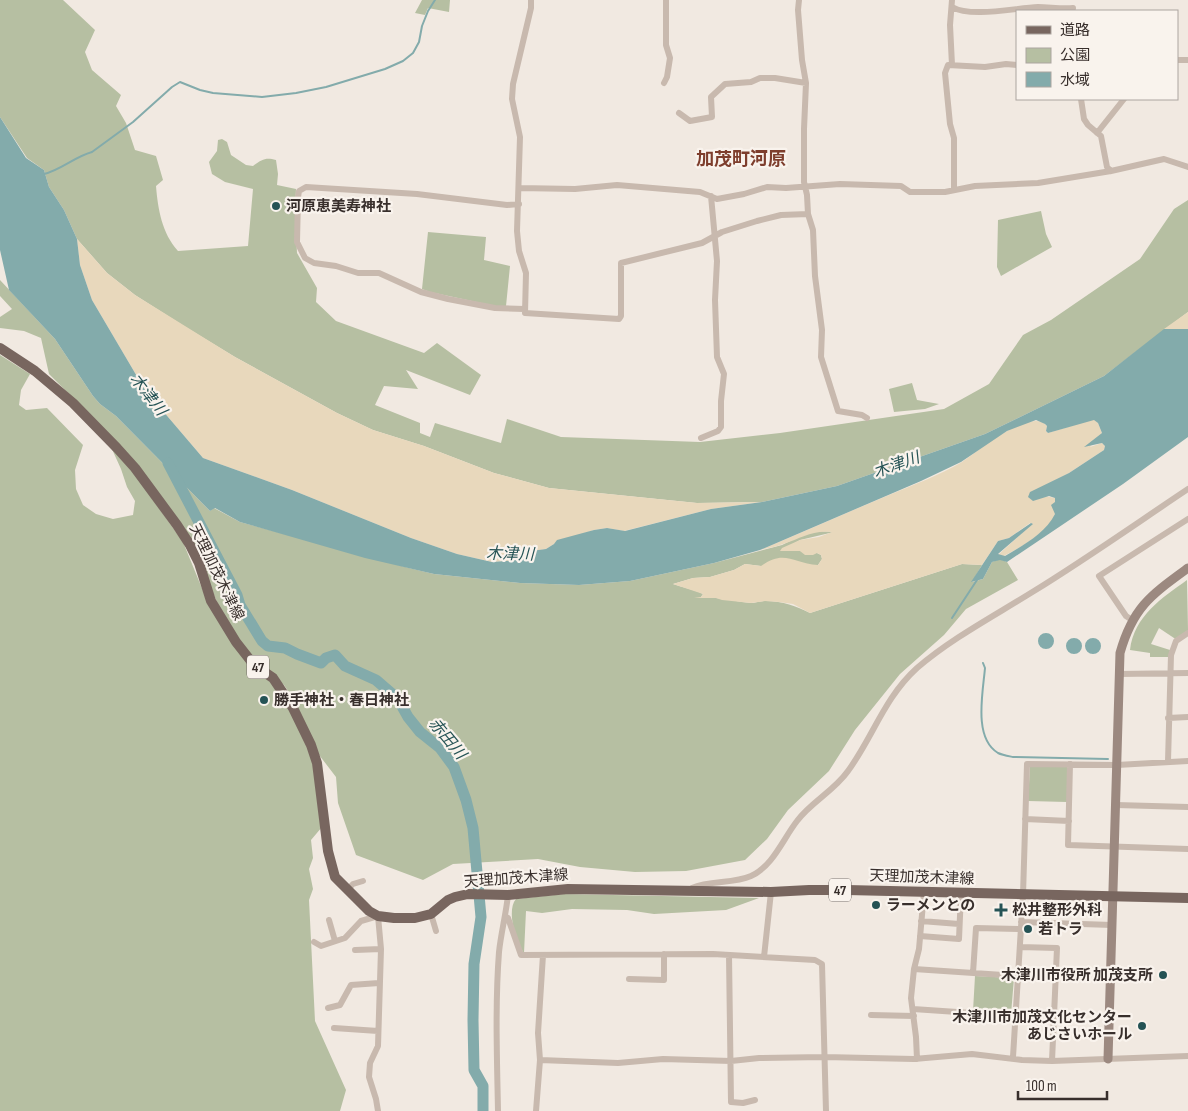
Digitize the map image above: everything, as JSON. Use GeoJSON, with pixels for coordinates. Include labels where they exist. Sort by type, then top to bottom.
{"type":"FeatureCollection","features":[{"type":"Feature","properties":{"kind":"main road","name":"天理加茂木津線"},"geometry":{"type":"LineString","coordinates":[[0,348],[35,371],[73,403],[135,468],[186,538],[199,563],[211,601],[220,618],[249,659],[273,678],[281,688],[311,745],[317,764],[328,851],[335,876],[369,911],[378,916],[415,918],[431,914],[448,900],[468,894],[508,895],[568,888],[771,892],[837,890],[1188,898]]}},
{"type":"Feature","properties":{"kind":"street"},"geometry":{"type":"LineString","coordinates":[[531,0],[531,8],[513,91],[514,111],[520,137],[517,231],[526,274],[525,313],[619,319],[621,316],[621,263],[702,243],[716,235],[756,221],[781,215],[808,214]]}},
{"type":"Feature","properties":{"kind":"street"},"geometry":{"type":"LineString","coordinates":[[664,83],[667,77],[670,58],[666,46],[666,0]]}},
{"type":"Feature","properties":{"kind":"street"},"geometry":{"type":"LineString","coordinates":[[799,0],[802,60],[806,83],[804,129],[805,186],[808,214],[813,230],[815,276],[822,330],[821,357],[838,411],[844,414],[862,415],[868,418]]}},
{"type":"Feature","properties":{"kind":"street"},"geometry":{"type":"LineString","coordinates":[[952,4],[959,11],[1006,11],[1039,7],[1073,10],[1074,0]]}},
{"type":"Feature","properties":{"kind":"street"},"geometry":{"type":"LineString","coordinates":[[952,4],[950,25],[952,65]]}},
{"type":"Feature","properties":{"kind":"street"},"geometry":{"type":"LineString","coordinates":[[954,189],[954,138],[950,124],[945,73],[948,66],[985,67],[1006,64],[1016,65]]}},
{"type":"Feature","properties":{"kind":"street"},"geometry":{"type":"LineString","coordinates":[[679,112],[690,121],[712,117],[711,97],[726,84],[751,82],[760,78],[775,78],[806,83]]}},
{"type":"Feature","properties":{"kind":"street"},"geometry":{"type":"LineString","coordinates":[[1081,100],[1084,119],[1101,136],[1107,167],[1111,171]]}},
{"type":"Feature","properties":{"kind":"street"},"geometry":{"type":"LineString","coordinates":[[1097,132],[1123,100]]}},
{"type":"Feature","properties":{"kind":"street"},"geometry":{"type":"LineString","coordinates":[[519,188],[575,189],[618,185],[700,192],[717,199],[767,187],[840,184],[901,186],[910,192],[945,192],[954,189],[1000,184],[1038,183],[1111,171],[1164,159],[1188,167]]}},
{"type":"Feature","properties":{"kind":"street"},"geometry":{"type":"LineString","coordinates":[[519,204],[417,194],[306,187],[299,191],[297,242],[305,258],[314,263],[336,266],[358,273],[379,273],[421,292],[448,299],[494,308],[524,309]]}},
{"type":"Feature","properties":{"kind":"street"},"geometry":{"type":"LineString","coordinates":[[701,438],[718,431],[721,427],[724,374],[717,357],[717,260],[711,196]]}},
{"type":"Feature","properties":{"kind":"street"},"geometry":{"type":"LineString","coordinates":[[689,890],[694,887],[751,876],[765,864],[798,820],[837,784],[848,771],[889,700],[915,670],[979,624],[1034,591],[1188,489]]}},
{"type":"Feature","properties":{"kind":"street"},"geometry":{"type":"LineString","coordinates":[[1132,620],[1126,616],[1099,576],[1188,519]]}},
{"type":"Feature","properties":{"kind":"street"},"geometry":{"type":"LineString","coordinates":[[1108,1059],[1120,653],[1126,632],[1143,605],[1161,588],[1188,568]]}},
{"type":"Feature","properties":{"kind":"street"},"geometry":{"type":"LineString","coordinates":[[1168,761],[1171,655],[1176,641],[1188,632]]}},
{"type":"Feature","properties":{"kind":"street"},"geometry":{"type":"LineString","coordinates":[[1176,641],[1188,641]]}},
{"type":"Feature","properties":{"kind":"street"},"geometry":{"type":"LineString","coordinates":[[1120,674],[1188,673]]}},
{"type":"Feature","properties":{"kind":"street"},"geometry":{"type":"LineString","coordinates":[[1168,718],[1188,717]]}},
{"type":"Feature","properties":{"kind":"street"},"geometry":{"type":"LineString","coordinates":[[1013,1058],[1023,895],[1026,764],[1118,765],[1188,761]]}},
{"type":"Feature","properties":{"kind":"street"},"geometry":{"type":"LineString","coordinates":[[1070,764],[1068,845],[1188,849]]}},
{"type":"Feature","properties":{"kind":"street"},"geometry":{"type":"LineString","coordinates":[[1116,805],[1188,807]]}},
{"type":"Feature","properties":{"kind":"street"},"geometry":{"type":"LineString","coordinates":[[1025,819],[1069,820]]}},
{"type":"Feature","properties":{"kind":"street"},"geometry":{"type":"LineString","coordinates":[[347,890],[353,884],[363,881]]}},
{"type":"Feature","properties":{"kind":"street"},"geometry":{"type":"LineString","coordinates":[[764,957],[771,892]]}},
{"type":"Feature","properties":{"kind":"street"},"geometry":{"type":"LineString","coordinates":[[917,1059],[911,998],[914,969],[919,949],[924,892]]}},
{"type":"Feature","properties":{"kind":"street"},"geometry":{"type":"LineString","coordinates":[[920,936],[958,939],[961,893]]}},
{"type":"Feature","properties":{"kind":"street"},"geometry":{"type":"LineString","coordinates":[[498,1111],[499,950],[506,917],[508,895]]}},
{"type":"Feature","properties":{"kind":"street"},"geometry":{"type":"LineString","coordinates":[[431,914],[436,932]]}},
{"type":"Feature","properties":{"kind":"street"},"geometry":{"type":"LineString","coordinates":[[314,942],[321,946],[345,938],[361,921],[378,916],[380,949],[378,1046],[370,1062],[369,1077],[378,1111]]}},
{"type":"Feature","properties":{"kind":"street"},"geometry":{"type":"LineString","coordinates":[[506,917],[521,955],[729,955],[815,960],[822,964],[826,1111]]}},
{"type":"Feature","properties":{"kind":"street"},"geometry":{"type":"LineString","coordinates":[[329,920],[335,941]]}},
{"type":"Feature","properties":{"kind":"street"},"geometry":{"type":"LineString","coordinates":[[921,922],[959,924]]}},
{"type":"Feature","properties":{"kind":"street"},"geometry":{"type":"LineString","coordinates":[[972,973],[976,928],[1021,925],[1112,925]]}},
{"type":"Feature","properties":{"kind":"street"},"geometry":{"type":"LineString","coordinates":[[1020,947],[1057,948],[1052,1061]]}},
{"type":"Feature","properties":{"kind":"street"},"geometry":{"type":"LineString","coordinates":[[355,950],[380,949]]}},
{"type":"Feature","properties":{"kind":"street"},"geometry":{"type":"LineString","coordinates":[[629,979],[664,980],[664,954]]}},
{"type":"Feature","properties":{"kind":"street"},"geometry":{"type":"LineString","coordinates":[[536,1111],[540,1060],[538,1033],[542,955]]}},
{"type":"Feature","properties":{"kind":"street"},"geometry":{"type":"LineString","coordinates":[[729,955],[732,1111]]}},
{"type":"Feature","properties":{"kind":"street"},"geometry":{"type":"LineString","coordinates":[[914,969],[1018,976]]}},
{"type":"Feature","properties":{"kind":"street"},"geometry":{"type":"LineString","coordinates":[[328,1008],[340,1006],[351,985],[379,983]]}},
{"type":"Feature","properties":{"kind":"street"},"geometry":{"type":"LineString","coordinates":[[872,1015],[913,1012],[1016,1016]]}},
{"type":"Feature","properties":{"kind":"street"},"geometry":{"type":"LineString","coordinates":[[334,1028],[378,1031]]}},
{"type":"Feature","properties":{"kind":"street"},"geometry":{"type":"LineString","coordinates":[[540,1060],[618,1062],[663,1059],[730,1061],[759,1058],[824,1057],[917,1059],[972,1054],[1022,1060],[1052,1061],[1188,1056]]}},
{"type":"Feature","properties":{"kind":"street"},"geometry":{"type":"LineString","coordinates":[[731,1102],[743,1103],[755,1100]]}},
{"type":"Feature","properties":{"kind":"green space"},"geometry":{"type":"Polygon","coordinates":[[[0,0],[63,0],[95,30],[85,52],[92,70],[121,95],[116,106],[126,123],[135,150],[156,156],[163,180],[156,186],[158,204],[168,237],[178,251],[248,246],[253,189],[225,182],[212,174],[209,162],[217,151],[218,140],[222,139],[227,142],[231,155],[246,165],[253,166],[267,159],[276,160],[277,185],[296,189],[297,253],[317,288],[316,302],[336,321],[424,353],[437,343],[481,375],[470,395],[406,370],[418,389],[384,386],[375,405],[420,423],[420,433],[430,437],[435,423],[501,443],[507,419],[561,437],[700,442],[780,433],[944,409],[989,384],[1023,335],[1051,320],[1140,259],[1174,209],[1188,200],[1188,312],[1104,376],[985,434],[837,486],[762,502],[697,503],[549,488],[494,473],[424,446],[373,430],[337,413],[235,357],[182,325],[135,295],[107,273],[77,239],[64,210],[49,187],[44,170],[27,158],[0,117],[0,0]]]}},
{"type":"Feature","properties":{"kind":"green space"},"geometry":{"type":"Polygon","coordinates":[[[422,0],[450,0],[449,12],[428,8],[425,15],[415,13],[422,0]]]}},
{"type":"Feature","properties":{"kind":"green space"},"geometry":{"type":"Polygon","coordinates":[[[1041,211],[1046,234],[1052,247],[1001,276],[997,267],[998,220],[1041,211]]]}},
{"type":"Feature","properties":{"kind":"green space"},"geometry":{"type":"Polygon","coordinates":[[[428,232],[486,237],[484,260],[510,266],[506,306],[495,306],[422,289],[428,232]]]}},
{"type":"Feature","properties":{"kind":"green space"},"geometry":{"type":"Polygon","coordinates":[[[0,280],[55,339],[100,404],[116,416],[210,511],[214,508],[240,522],[434,574],[520,583],[579,585],[630,581],[714,563],[782,545],[802,535],[819,531],[834,532],[800,540],[791,545],[791,550],[821,555],[822,559],[818,565],[761,566],[745,564],[734,570],[710,577],[693,578],[673,584],[700,592],[703,594],[701,597],[703,598],[751,603],[778,602],[810,613],[962,564],[982,565],[972,582],[983,579],[992,562],[1000,559],[1007,562],[1018,580],[966,609],[944,635],[900,674],[855,730],[829,771],[788,810],[767,839],[745,860],[686,871],[635,872],[580,867],[538,859],[453,864],[423,880],[356,855],[338,803],[336,777],[313,747],[297,706],[288,691],[284,685],[257,664],[225,621],[192,543],[73,398],[49,374],[41,338],[24,331],[0,328],[0,317],[12,309],[0,296],[0,280]]]}},
{"type":"Feature","properties":{"kind":"green space"},"geometry":{"type":"Polygon","coordinates":[[[0,355],[30,374],[21,390],[19,405],[26,410],[47,408],[83,445],[75,470],[76,489],[83,505],[96,514],[113,519],[133,515],[135,501],[127,487],[111,447],[134,473],[183,542],[208,603],[265,676],[283,693],[313,760],[322,827],[311,840],[313,858],[309,869],[313,889],[309,900],[315,1021],[346,1090],[340,1111],[0,1111],[0,355]]]}},
{"type":"Feature","properties":{"kind":"green space"},"geometry":{"type":"Polygon","coordinates":[[[912,383],[917,400],[939,404],[925,409],[894,412],[889,389],[912,383]]]}},
{"type":"Feature","properties":{"kind":"green space"},"geometry":{"type":"Polygon","coordinates":[[[1187,580],[1188,630],[1177,640],[1159,628],[1151,644],[1170,650],[1169,657],[1150,657],[1150,653],[1130,650],[1137,627],[1143,618],[1159,601],[1187,580]]]}},
{"type":"Feature","properties":{"kind":"green space"},"geometry":{"type":"Polygon","coordinates":[[[1030,767],[1067,767],[1067,802],[1028,801],[1030,767]]]}},
{"type":"Feature","properties":{"kind":"green space"},"geometry":{"type":"Polygon","coordinates":[[[564,894],[759,898],[726,910],[654,914],[627,910],[572,909],[542,913],[526,911],[524,953],[513,926],[512,911],[516,899],[564,894]]]}},
{"type":"Feature","properties":{"kind":"green space"},"geometry":{"type":"Polygon","coordinates":[[[975,976],[1014,978],[1011,1014],[973,1011],[975,976]]]}},
{"type":"Feature","properties":{"kind":"sand"},"geometry":{"type":"Polygon","coordinates":[[[77,239],[107,273],[135,295],[235,357],[337,413],[373,430],[424,446],[494,473],[549,488],[697,503],[762,502],[711,509],[624,531],[607,528],[594,530],[554,544],[546,549],[531,551],[519,560],[492,562],[457,554],[411,538],[292,490],[203,458],[145,390],[92,300],[80,265],[77,239]]]}},
{"type":"Feature","properties":{"kind":"sand"},"geometry":{"type":"Polygon","coordinates":[[[1188,312],[1188,329],[1164,329],[1188,312]]]}},
{"type":"Feature","properties":{"kind":"sand"},"geometry":{"type":"Polygon","coordinates":[[[1094,419],[1102,433],[1090,447],[1102,443],[1105,446],[1104,450],[1069,473],[1030,493],[1055,498],[1055,514],[1047,527],[1034,538],[1004,556],[998,555],[1032,524],[1030,523],[1009,538],[998,541],[982,565],[962,564],[810,613],[793,604],[779,602],[751,603],[716,598],[694,598],[701,597],[703,594],[673,584],[693,578],[710,577],[734,570],[745,564],[761,566],[776,558],[789,558],[818,565],[822,559],[821,555],[817,553],[805,555],[800,551],[780,551],[782,548],[800,540],[819,537],[832,532],[812,533],[778,546],[760,550],[945,471],[1017,426],[1039,421],[1047,426],[1046,431],[1048,433],[1094,419]]]}},
{"type":"Feature","properties":{"kind":"water"},"geometry":{"type":"Polygon","coordinates":[[[0,117],[26,158],[44,170],[49,187],[64,210],[77,239],[80,265],[92,300],[145,390],[203,458],[292,490],[411,538],[457,554],[492,562],[519,560],[531,551],[546,549],[557,540],[594,530],[607,528],[625,531],[711,509],[762,502],[837,486],[985,434],[1104,376],[1164,329],[1188,329],[1188,437],[1123,484],[1007,562],[1000,560],[992,562],[983,579],[971,582],[998,541],[1009,538],[1031,523],[1033,524],[998,554],[1005,556],[1040,533],[1051,521],[1055,514],[1051,505],[1055,502],[1055,498],[1049,496],[1033,501],[1028,497],[1030,492],[1069,473],[1104,450],[1105,446],[1102,443],[1084,447],[1102,433],[1098,423],[1094,420],[1048,433],[1046,431],[1047,426],[1036,420],[1007,431],[961,462],[921,481],[760,550],[714,563],[630,581],[579,585],[520,583],[434,574],[365,558],[240,522],[215,508],[210,511],[116,416],[93,396],[55,339],[9,290],[0,250],[0,117]]]}},
{"type":"Feature","properties":{"kind":"water"},"geometry":{"type":"Polygon","coordinates":[[[1046,633],[1052,635],[1054,641],[1052,647],[1046,649],[1040,647],[1038,641],[1040,635],[1046,633]]]}},
{"type":"Feature","properties":{"kind":"water"},"geometry":{"type":"Polygon","coordinates":[[[1074,638],[1080,640],[1082,646],[1080,652],[1074,654],[1068,652],[1066,646],[1068,640],[1074,638]]]}},
{"type":"Feature","properties":{"kind":"water"},"geometry":{"type":"Polygon","coordinates":[[[1093,638],[1099,640],[1101,646],[1099,652],[1093,654],[1087,652],[1085,646],[1087,640],[1093,638]]]}},
{"type":"Feature","properties":{"kind":"waterway"},"geometry":{"type":"LineString","coordinates":[[44,174],[92,152],[133,122],[180,82],[213,93],[262,97],[326,87],[385,69],[403,61],[413,53],[419,42],[422,26],[435,0]]}},
{"type":"Feature","properties":{"kind":"waterway","name":"赤田川"},"geometry":{"type":"LineString","coordinates":[[168,463],[237,595],[240,605],[262,641],[268,646],[285,648],[321,663],[326,658],[335,655],[345,666],[376,680],[398,699],[408,717],[420,732],[440,748],[454,767],[466,800],[473,828],[481,917],[474,964],[473,1020],[474,1070],[483,1086],[483,1111]]}},
{"type":"Feature","properties":{"kind":"waterway"},"geometry":{"type":"LineString","coordinates":[[952,618],[977,580]]}},
{"type":"Feature","properties":{"kind":"waterway"},"geometry":{"type":"LineString","coordinates":[[983,663],[985,668],[981,714],[982,726],[990,746],[998,753],[1013,757],[1108,759]]}},
{"type":"Feature","properties":{"kind":"place","name":"河原恵美寿神社"},"geometry":{"type":"Point","coordinates":[276,206]}},
{"type":"Feature","properties":{"kind":"place","name":"勝手神社・春日神社"},"geometry":{"type":"Point","coordinates":[264,700]}},
{"type":"Feature","properties":{"kind":"place","name":"ラーメンとの"},"geometry":{"type":"Point","coordinates":[876,905]}},
{"type":"Feature","properties":{"kind":"place","name":"松井整形外科"},"geometry":{"type":"Point","coordinates":[1001,910]}},
{"type":"Feature","properties":{"kind":"place","name":"若トラ"},"geometry":{"type":"Point","coordinates":[1028,929]}},
{"type":"Feature","properties":{"kind":"place","name":"木津川市役所 加茂支所"},"geometry":{"type":"Point","coordinates":[1163,975]}},
{"type":"Feature","properties":{"kind":"place","name":"木津川市加茂文化センター あじさいホール"},"geometry":{"type":"Point","coordinates":[1142,1026]}},
{"type":"Feature","properties":{"kind":"district","name":"加茂町河原"},"geometry":{"type":"Point","coordinates":[741,159]}},
{"type":"Feature","properties":{"kind":"water label","name":"木津川"},"geometry":{"type":"Point","coordinates":[149,394]}},
{"type":"Feature","properties":{"kind":"water label","name":"木津川"},"geometry":{"type":"Point","coordinates":[896,464]}},
{"type":"Feature","properties":{"kind":"water label","name":"木津川"},"geometry":{"type":"Point","coordinates":[510,553]}}]}
